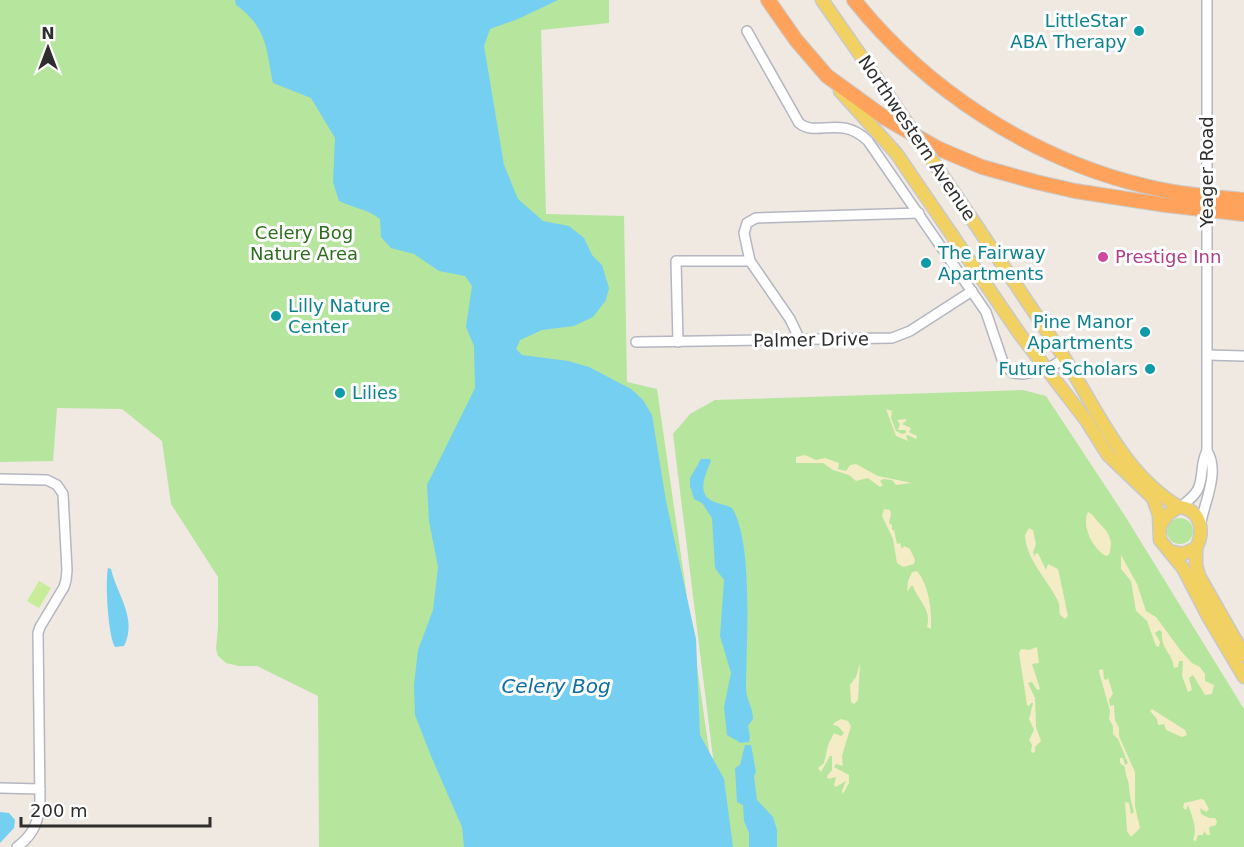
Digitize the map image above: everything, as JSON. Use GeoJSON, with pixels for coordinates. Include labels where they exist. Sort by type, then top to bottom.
{"type":"FeatureCollection","features":[{"type":"Feature","properties":{"kind":"highway"},"geometry":{"type":"LineString","coordinates":[[768,0],[796,40],[827,76],[903,129],[937,148],[982,167],[1075,191],[1206,204],[1244,200]]}},
{"type":"Feature","properties":{"kind":"highway"},"geometry":{"type":"LineString","coordinates":[[854,0],[881,32],[943,88],[1035,146],[1111,177],[1244,214]]}},
{"type":"Feature","properties":{"kind":"main road","name":"Northwestern Avenue"},"geometry":{"type":"LineString","coordinates":[[822,0],[976,225],[1064,359],[1122,454],[1145,479],[1180,507]]}},
{"type":"Feature","properties":{"kind":"main road","name":"Northwestern Avenue"},"geometry":{"type":"LineString","coordinates":[[827,76],[896,153],[1012,323],[1086,420],[1108,455],[1153,498],[1158,508],[1160,526]]}},
{"type":"Feature","properties":{"kind":"main road"},"geometry":{"type":"LineString","coordinates":[[1241,658],[1193,589],[1184,568],[1160,540],[1160,526],[1168,514],[1180,507],[1194,513],[1201,522],[1200,540],[1196,548],[1197,573],[1241,658],[1244,677]]}},
{"type":"Feature","properties":{"kind":"main road"},"geometry":{"type":"LineString","coordinates":[[1169,550],[1183,554],[1196,548]]}},
{"type":"Feature","properties":{"kind":"street","name":"Yeager Road"},"geometry":{"type":"LineString","coordinates":[[1180,507],[1197,491],[1202,478],[1202,459],[1207,451],[1207,0]]}},
{"type":"Feature","properties":{"kind":"street"},"geometry":{"type":"LineString","coordinates":[[747,31],[799,123],[812,128],[843,127],[861,134],[874,149],[988,317],[1004,365],[1018,374],[1047,369],[1064,359]]}},
{"type":"Feature","properties":{"kind":"street"},"geometry":{"type":"LineString","coordinates":[[800,340],[790,319],[750,261],[744,233],[747,223],[756,218],[919,213]]}},
{"type":"Feature","properties":{"kind":"street"},"geometry":{"type":"LineString","coordinates":[[678,342],[676,261],[750,261]]}},
{"type":"Feature","properties":{"kind":"street","name":"Palmer Drive"},"geometry":{"type":"LineString","coordinates":[[636,342],[892,338],[910,331],[972,291]]}},
{"type":"Feature","properties":{"kind":"street"},"geometry":{"type":"LineString","coordinates":[[1208,356],[1244,356]]}},
{"type":"Feature","properties":{"kind":"street","name":"Yeager Road"},"geometry":{"type":"LineString","coordinates":[[1201,522],[1212,475],[1212,458],[1207,451]]}},
{"type":"Feature","properties":{"kind":"street"},"geometry":{"type":"LineString","coordinates":[[0,479],[47,480],[57,485],[64,499],[66,580],[38,633],[40,789],[38,821],[34,830],[17,847]]}},
{"type":"Feature","properties":{"kind":"street"},"geometry":{"type":"LineString","coordinates":[[0,788],[40,789]]}},
{"type":"Feature","properties":{"kind":"green space","name":"Celery Bog Nature Area"},"geometry":{"type":"Polygon","coordinates":[[[0,0],[609,0],[609,23],[541,30],[546,214],[624,216],[627,382],[657,389],[723,847],[319,847],[318,696],[257,666],[226,663],[218,656],[216,649],[218,577],[171,504],[162,441],[122,409],[57,408],[53,461],[0,462],[0,0]]]}},
{"type":"Feature","properties":{"kind":"green space"},"geometry":{"type":"Polygon","coordinates":[[[1023,390],[1046,396],[1125,516],[1244,709],[1244,847],[724,847],[673,434],[690,414],[715,400],[1023,390]]]}},
{"type":"Feature","properties":{"kind":"green space"},"geometry":{"type":"Polygon","coordinates":[[[1180,518],[1190,521],[1193,531],[1190,541],[1180,544],[1170,541],[1167,531],[1170,521],[1180,518]]]}},
{"type":"Feature","properties":{"kind":"green space"},"geometry":{"type":"Polygon","coordinates":[[[39,581],[51,588],[39,608],[27,601],[39,581]]]}},
{"type":"Feature","properties":{"kind":"sand"},"geometry":{"type":"Polygon","coordinates":[[[886,409],[892,411],[891,418],[896,431],[906,433],[906,430],[898,430],[900,424],[897,420],[906,419],[902,424],[911,428],[909,432],[917,436],[916,439],[908,435],[906,436],[908,441],[896,436],[886,409]]]}},
{"type":"Feature","properties":{"kind":"sand"},"geometry":{"type":"Polygon","coordinates":[[[805,455],[816,460],[825,458],[839,463],[838,469],[846,471],[850,465],[856,464],[878,476],[912,483],[896,485],[892,480],[883,479],[880,481],[883,485],[880,487],[868,478],[856,481],[849,475],[833,470],[823,463],[796,463],[796,457],[805,455]]]}},
{"type":"Feature","properties":{"kind":"sand"},"geometry":{"type":"Polygon","coordinates":[[[884,509],[890,510],[889,523],[894,530],[897,544],[900,543],[902,549],[904,546],[910,549],[915,560],[914,564],[903,567],[897,563],[893,539],[882,516],[884,509]]]}},
{"type":"Feature","properties":{"kind":"sand"},"geometry":{"type":"Polygon","coordinates":[[[1088,512],[1108,533],[1111,541],[1109,555],[1101,553],[1090,537],[1086,524],[1088,512]]]}},
{"type":"Feature","properties":{"kind":"sand"},"geometry":{"type":"Polygon","coordinates":[[[1029,528],[1033,530],[1036,544],[1033,553],[1035,557],[1038,553],[1046,570],[1048,564],[1058,569],[1068,616],[1065,619],[1060,615],[1059,604],[1054,593],[1029,553],[1025,535],[1029,528]]]}},
{"type":"Feature","properties":{"kind":"sand"},"geometry":{"type":"Polygon","coordinates":[[[1121,555],[1137,584],[1146,611],[1156,617],[1181,651],[1192,663],[1200,667],[1205,674],[1205,681],[1214,685],[1212,694],[1205,695],[1193,675],[1189,678],[1192,690],[1188,692],[1182,676],[1183,661],[1179,661],[1178,667],[1174,668],[1163,643],[1162,632],[1159,630],[1155,633],[1160,642],[1159,647],[1156,646],[1147,621],[1136,611],[1131,581],[1121,569],[1121,555]]]}},
{"type":"Feature","properties":{"kind":"sand"},"geometry":{"type":"Polygon","coordinates":[[[917,571],[929,599],[931,629],[927,627],[928,615],[913,586],[907,592],[912,572],[917,571]]]}},
{"type":"Feature","properties":{"kind":"sand"},"geometry":{"type":"Polygon","coordinates":[[[1037,647],[1039,663],[1032,664],[1040,689],[1037,690],[1032,682],[1028,683],[1035,698],[1036,727],[1041,741],[1033,753],[1029,740],[1034,730],[1029,719],[1033,703],[1027,705],[1019,653],[1021,649],[1029,650],[1037,647]]]}},
{"type":"Feature","properties":{"kind":"sand"},"geometry":{"type":"Polygon","coordinates":[[[860,663],[858,700],[854,704],[851,702],[850,685],[856,677],[860,663]]]}},
{"type":"Feature","properties":{"kind":"sand"},"geometry":{"type":"Polygon","coordinates":[[[1103,669],[1104,679],[1108,678],[1113,694],[1109,700],[1110,706],[1114,705],[1119,736],[1135,772],[1135,806],[1140,828],[1131,837],[1127,831],[1125,802],[1129,803],[1131,814],[1134,812],[1125,767],[1120,763],[1120,758],[1123,758],[1125,765],[1128,763],[1118,739],[1113,734],[1113,726],[1109,719],[1110,711],[1099,672],[1103,669]]]}},
{"type":"Feature","properties":{"kind":"sand"},"geometry":{"type":"Polygon","coordinates":[[[1152,709],[1185,730],[1187,735],[1182,737],[1166,730],[1164,724],[1158,725],[1157,719],[1150,711],[1152,709]]]}},
{"type":"Feature","properties":{"kind":"sand"},"geometry":{"type":"Polygon","coordinates":[[[841,719],[848,721],[851,726],[842,756],[843,766],[836,764],[834,767],[849,775],[849,783],[843,794],[846,781],[836,787],[834,785],[836,777],[828,779],[827,776],[832,770],[832,756],[821,772],[818,768],[824,763],[828,745],[834,733],[841,736],[844,733],[838,726],[833,725],[841,719]]]}},
{"type":"Feature","properties":{"kind":"sand"},"geometry":{"type":"Polygon","coordinates":[[[1201,799],[1209,809],[1206,812],[1200,808],[1201,814],[1215,818],[1217,821],[1216,825],[1209,827],[1210,835],[1204,831],[1203,835],[1198,835],[1196,841],[1193,840],[1195,827],[1188,805],[1186,810],[1183,808],[1184,803],[1201,799]]]}},
{"type":"Feature","properties":{"kind":"water","name":"Celery Bog"},"geometry":{"type":"Polygon","coordinates":[[[235,0],[558,0],[490,29],[484,46],[504,165],[518,199],[543,221],[569,226],[584,238],[592,255],[602,265],[609,288],[606,300],[593,317],[574,326],[542,330],[520,340],[516,349],[522,355],[568,361],[589,367],[631,389],[643,400],[652,415],[666,501],[696,639],[700,735],[724,779],[733,847],[464,847],[462,827],[415,715],[414,685],[418,650],[433,610],[438,567],[429,521],[427,485],[475,388],[474,346],[466,327],[472,286],[465,276],[439,271],[414,254],[391,248],[381,237],[380,219],[339,201],[333,182],[335,138],[311,98],[273,83],[264,39],[254,22],[236,5],[235,0]]]}},
{"type":"Feature","properties":{"kind":"water"},"geometry":{"type":"Polygon","coordinates":[[[701,459],[711,461],[704,480],[705,495],[712,501],[732,508],[739,524],[743,545],[747,595],[746,688],[753,719],[748,726],[749,742],[741,743],[727,735],[724,707],[731,673],[720,636],[724,580],[715,568],[712,518],[702,503],[694,499],[690,486],[690,478],[701,459]]]}},
{"type":"Feature","properties":{"kind":"water"},"geometry":{"type":"Polygon","coordinates":[[[108,568],[111,569],[128,617],[128,636],[124,646],[115,647],[111,632],[107,596],[108,568]]]}},
{"type":"Feature","properties":{"kind":"water"},"geometry":{"type":"Polygon","coordinates":[[[745,745],[751,745],[756,772],[754,776],[757,800],[773,817],[777,830],[777,847],[749,847],[749,833],[744,821],[743,805],[737,802],[735,768],[740,765],[745,745]]]}},
{"type":"Feature","properties":{"kind":"water"},"geometry":{"type":"Polygon","coordinates":[[[0,812],[9,813],[15,820],[14,828],[0,843],[0,812]]]}},
{"type":"Feature","properties":{"kind":"place","name":"LittleStar ABA Therapy"},"geometry":{"type":"Point","coordinates":[1139,31]}},
{"type":"Feature","properties":{"kind":"place","name":"Prestige Inn"},"geometry":{"type":"Point","coordinates":[1103,257]}},
{"type":"Feature","properties":{"kind":"place","name":"The Fairway Apartments"},"geometry":{"type":"Point","coordinates":[926,263]}},
{"type":"Feature","properties":{"kind":"place","name":"Lilly Nature Center"},"geometry":{"type":"Point","coordinates":[276,316]}},
{"type":"Feature","properties":{"kind":"place","name":"Pine Manor Apartments"},"geometry":{"type":"Point","coordinates":[1145,332]}},
{"type":"Feature","properties":{"kind":"place","name":"Future Scholars"},"geometry":{"type":"Point","coordinates":[1150,369]}},
{"type":"Feature","properties":{"kind":"place","name":"Lilies"},"geometry":{"type":"Point","coordinates":[340,393]}}]}
